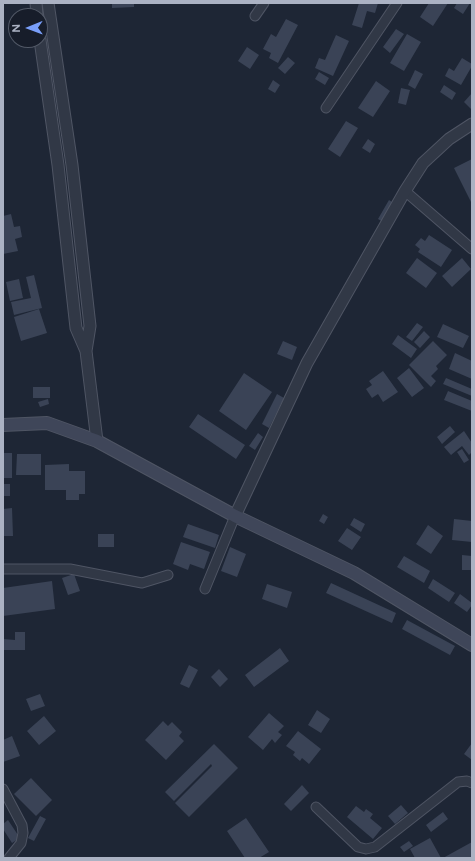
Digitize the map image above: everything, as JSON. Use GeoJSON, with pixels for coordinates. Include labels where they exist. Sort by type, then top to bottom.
{"type":"FeatureCollection","features":[{"type":"Feature","properties":{"kind":"main road"},"geometry":{"type":"LineString","coordinates":[[3,425],[47,423],[97,441],[235,516],[354,572],[472,645]]}},
{"type":"Feature","properties":{"kind":"street"},"geometry":{"type":"LineString","coordinates":[[48,3],[72,165],[90,326],[86,351],[97,441]]}},
{"type":"Feature","properties":{"kind":"street"},"geometry":{"type":"LineString","coordinates":[[256,16],[264,3]]}},
{"type":"Feature","properties":{"kind":"street"},"geometry":{"type":"LineString","coordinates":[[326,108],[397,3]]}},
{"type":"Feature","properties":{"kind":"street"},"geometry":{"type":"LineString","coordinates":[[41,48],[58,165],[76,328],[86,351]]}},
{"type":"Feature","properties":{"kind":"street"},"geometry":{"type":"LineString","coordinates":[[205,589],[235,516],[307,363],[405,191],[423,163],[449,139],[472,124]]}},
{"type":"Feature","properties":{"kind":"street"},"geometry":{"type":"LineString","coordinates":[[405,191],[472,249]]}},
{"type":"Feature","properties":{"kind":"street"},"geometry":{"type":"LineString","coordinates":[[3,569],[70,569],[142,583],[168,575]]}},
{"type":"Feature","properties":{"kind":"street"},"geometry":{"type":"LineString","coordinates":[[316,807],[358,847],[366,849],[375,847],[458,782],[467,780],[472,783]]}},
{"type":"Feature","properties":{"kind":"street"},"geometry":{"type":"LineString","coordinates":[[3,789],[22,824],[23,833],[22,843],[9,858]]}},
{"type":"Feature","properties":{"kind":"building"},"geometry":{"type":"Polygon","coordinates":[[[112,3],[134,3],[134,7],[112,8],[112,3]]]}},
{"type":"Feature","properties":{"kind":"building"},"geometry":{"type":"Polygon","coordinates":[[[359,3],[378,3],[375,13],[367,11],[362,28],[352,25],[359,3]]]}},
{"type":"Feature","properties":{"kind":"building"},"geometry":{"type":"Polygon","coordinates":[[[429,3],[448,3],[433,26],[420,17],[429,3]]]}},
{"type":"Feature","properties":{"kind":"building"},"geometry":{"type":"Polygon","coordinates":[[[457,3],[470,3],[463,14],[454,8],[457,3]]]}},
{"type":"Feature","properties":{"kind":"building"},"geometry":{"type":"Polygon","coordinates":[[[286,19],[298,25],[278,63],[269,58],[271,53],[263,49],[271,34],[276,37],[286,19]]]}},
{"type":"Feature","properties":{"kind":"building"},"geometry":{"type":"Polygon","coordinates":[[[396,29],[404,34],[390,53],[383,47],[396,29]]]}},
{"type":"Feature","properties":{"kind":"building"},"geometry":{"type":"Polygon","coordinates":[[[407,34],[421,42],[404,71],[390,63],[407,34]]]}},
{"type":"Feature","properties":{"kind":"building"},"geometry":{"type":"Polygon","coordinates":[[[336,35],[349,41],[333,76],[315,68],[319,58],[325,60],[336,35]]]}},
{"type":"Feature","properties":{"kind":"building"},"geometry":{"type":"Polygon","coordinates":[[[247,47],[259,55],[250,69],[238,61],[247,47]]]}},
{"type":"Feature","properties":{"kind":"building"},"geometry":{"type":"Polygon","coordinates":[[[288,57],[295,63],[285,74],[278,68],[288,57]]]}},
{"type":"Feature","properties":{"kind":"building"},"geometry":{"type":"Polygon","coordinates":[[[462,58],[472,64],[472,66],[461,85],[445,76],[449,68],[454,71],[462,58]]]}},
{"type":"Feature","properties":{"kind":"building"},"geometry":{"type":"Polygon","coordinates":[[[415,70],[423,74],[415,89],[408,85],[415,70]]]}},
{"type":"Feature","properties":{"kind":"building"},"geometry":{"type":"Polygon","coordinates":[[[319,72],[329,78],[325,85],[315,79],[319,72]]]}},
{"type":"Feature","properties":{"kind":"building"},"geometry":{"type":"Polygon","coordinates":[[[273,80],[280,85],[275,93],[268,89],[273,80]]]}},
{"type":"Feature","properties":{"kind":"building"},"geometry":{"type":"Polygon","coordinates":[[[376,81],[390,91],[373,117],[358,108],[376,81]]]}},
{"type":"Feature","properties":{"kind":"building"},"geometry":{"type":"Polygon","coordinates":[[[444,85],[456,93],[452,100],[440,92],[444,85]]]}},
{"type":"Feature","properties":{"kind":"building"},"geometry":{"type":"Polygon","coordinates":[[[401,88],[410,90],[406,105],[398,103],[401,88]]]}},
{"type":"Feature","properties":{"kind":"building"},"geometry":{"type":"Polygon","coordinates":[[[472,93],[472,110],[464,102],[472,93]]]}},
{"type":"Feature","properties":{"kind":"building"},"geometry":{"type":"Polygon","coordinates":[[[346,121],[358,128],[340,157],[328,149],[346,121]]]}},
{"type":"Feature","properties":{"kind":"building"},"geometry":{"type":"Polygon","coordinates":[[[368,139],[375,144],[370,153],[362,148],[368,139]]]}},
{"type":"Feature","properties":{"kind":"building"},"geometry":{"type":"Polygon","coordinates":[[[472,159],[472,204],[454,168],[472,159]]]}},
{"type":"Feature","properties":{"kind":"building"},"geometry":{"type":"Polygon","coordinates":[[[389,200],[395,204],[383,222],[378,219],[389,200]]]}},
{"type":"Feature","properties":{"kind":"building"},"geometry":{"type":"Polygon","coordinates":[[[11,214],[14,227],[20,226],[22,237],[15,239],[18,251],[3,254],[3,216],[11,214]]]}},
{"type":"Feature","properties":{"kind":"building"},"geometry":{"type":"Polygon","coordinates":[[[429,235],[452,250],[441,267],[418,252],[420,249],[415,245],[421,238],[425,241],[429,235]]]}},
{"type":"Feature","properties":{"kind":"building"},"geometry":{"type":"Polygon","coordinates":[[[417,258],[437,273],[426,288],[406,273],[417,258]]]}},
{"type":"Feature","properties":{"kind":"building"},"geometry":{"type":"Polygon","coordinates":[[[462,258],[471,269],[452,287],[442,276],[462,258]]]}},
{"type":"Feature","properties":{"kind":"building"},"geometry":{"type":"Polygon","coordinates":[[[34,275],[42,308],[14,315],[11,302],[31,298],[26,277],[34,275]]]}},
{"type":"Feature","properties":{"kind":"building"},"geometry":{"type":"Polygon","coordinates":[[[19,279],[23,298],[10,301],[6,282],[19,279]]]}},
{"type":"Feature","properties":{"kind":"building"},"geometry":{"type":"Polygon","coordinates":[[[39,309],[47,333],[21,341],[14,317],[39,309]]]}},
{"type":"Feature","properties":{"kind":"building"},"geometry":{"type":"Polygon","coordinates":[[[417,323],[423,327],[412,341],[406,337],[417,323]]]}},
{"type":"Feature","properties":{"kind":"building"},"geometry":{"type":"Polygon","coordinates":[[[443,324],[469,336],[463,348],[437,337],[443,324]]]}},
{"type":"Feature","properties":{"kind":"building"},"geometry":{"type":"Polygon","coordinates":[[[424,331],[430,337],[420,348],[414,342],[424,331]]]}},
{"type":"Feature","properties":{"kind":"building"},"geometry":{"type":"Polygon","coordinates":[[[398,335],[417,349],[411,358],[392,344],[398,335]]]}},
{"type":"Feature","properties":{"kind":"building"},"geometry":{"type":"Polygon","coordinates":[[[283,341],[297,347],[292,360],[277,354],[283,341]]]}},
{"type":"Feature","properties":{"kind":"building"},"geometry":{"type":"Polygon","coordinates":[[[433,341],[447,355],[436,366],[438,369],[431,376],[436,381],[431,387],[409,365],[433,341]]]}},
{"type":"Feature","properties":{"kind":"building"},"geometry":{"type":"Polygon","coordinates":[[[455,353],[472,361],[472,379],[449,369],[455,353]]]}},
{"type":"Feature","properties":{"kind":"building"},"geometry":{"type":"Polygon","coordinates":[[[409,368],[424,388],[412,397],[397,378],[409,368]]]}},
{"type":"Feature","properties":{"kind":"building"},"geometry":{"type":"Polygon","coordinates":[[[383,371],[398,392],[383,402],[378,394],[372,398],[366,389],[372,385],[369,381],[383,371]]]}},
{"type":"Feature","properties":{"kind":"building"},"geometry":{"type":"Polygon","coordinates":[[[244,373],[272,392],[246,430],[219,411],[244,373]]]}},
{"type":"Feature","properties":{"kind":"building"},"geometry":{"type":"Polygon","coordinates":[[[446,378],[472,389],[472,396],[443,384],[446,378]]]}},
{"type":"Feature","properties":{"kind":"building"},"geometry":{"type":"Polygon","coordinates":[[[33,387],[50,387],[50,398],[33,398],[33,387]]]}},
{"type":"Feature","properties":{"kind":"building"},"geometry":{"type":"Polygon","coordinates":[[[448,391],[472,401],[472,411],[444,400],[448,391]]]}},
{"type":"Feature","properties":{"kind":"building"},"geometry":{"type":"Polygon","coordinates":[[[277,394],[284,398],[269,428],[262,424],[277,394]]]}},
{"type":"Feature","properties":{"kind":"building"},"geometry":{"type":"Polygon","coordinates":[[[48,399],[49,404],[40,407],[38,402],[48,399]]]}},
{"type":"Feature","properties":{"kind":"building"},"geometry":{"type":"Polygon","coordinates":[[[198,414],[245,445],[236,459],[189,427],[198,414]]]}},
{"type":"Feature","properties":{"kind":"building"},"geometry":{"type":"Polygon","coordinates":[[[450,426],[455,432],[442,444],[437,437],[450,426]]]}},
{"type":"Feature","properties":{"kind":"building"},"geometry":{"type":"Polygon","coordinates":[[[464,431],[472,443],[472,452],[469,455],[462,446],[451,455],[444,447],[464,431]]]}},
{"type":"Feature","properties":{"kind":"building"},"geometry":{"type":"Polygon","coordinates":[[[258,433],[263,437],[255,450],[249,446],[258,433]]]}},
{"type":"Feature","properties":{"kind":"building"},"geometry":{"type":"Polygon","coordinates":[[[462,449],[469,460],[464,463],[457,452],[462,449]]]}},
{"type":"Feature","properties":{"kind":"building"},"geometry":{"type":"Polygon","coordinates":[[[3,453],[12,453],[12,478],[3,478],[3,453]]]}},
{"type":"Feature","properties":{"kind":"building"},"geometry":{"type":"Polygon","coordinates":[[[17,454],[41,454],[41,475],[16,475],[17,454]]]}},
{"type":"Feature","properties":{"kind":"building"},"geometry":{"type":"Polygon","coordinates":[[[69,464],[69,471],[85,471],[85,494],[79,494],[79,500],[66,500],[66,490],[45,490],[45,465],[69,464]]]}},
{"type":"Feature","properties":{"kind":"building"},"geometry":{"type":"Polygon","coordinates":[[[3,484],[10,484],[10,496],[3,496],[3,484]]]}},
{"type":"Feature","properties":{"kind":"building"},"geometry":{"type":"Polygon","coordinates":[[[12,508],[13,536],[3,536],[3,509],[12,508]]]}},
{"type":"Feature","properties":{"kind":"building"},"geometry":{"type":"Polygon","coordinates":[[[323,514],[328,517],[324,524],[319,521],[323,514]]]}},
{"type":"Feature","properties":{"kind":"building"},"geometry":{"type":"Polygon","coordinates":[[[354,518],[365,524],[361,532],[350,525],[354,518]]]}},
{"type":"Feature","properties":{"kind":"building"},"geometry":{"type":"Polygon","coordinates":[[[454,519],[472,521],[472,542],[452,540],[454,519]]]}},
{"type":"Feature","properties":{"kind":"building"},"geometry":{"type":"Polygon","coordinates":[[[188,524],[219,535],[215,548],[183,537],[188,524]]]}},
{"type":"Feature","properties":{"kind":"building"},"geometry":{"type":"Polygon","coordinates":[[[428,525],[443,536],[431,554],[416,544],[428,525]]]}},
{"type":"Feature","properties":{"kind":"building"},"geometry":{"type":"Polygon","coordinates":[[[347,528],[361,537],[352,550],[338,541],[347,528]]]}},
{"type":"Feature","properties":{"kind":"building"},"geometry":{"type":"Polygon","coordinates":[[[98,534],[114,534],[114,547],[98,547],[98,534]]]}},
{"type":"Feature","properties":{"kind":"building"},"geometry":{"type":"Polygon","coordinates":[[[181,542],[210,552],[204,569],[190,564],[188,570],[173,564],[181,542]]]}},
{"type":"Feature","properties":{"kind":"building"},"geometry":{"type":"Polygon","coordinates":[[[230,547],[246,554],[237,577],[221,571],[230,547]]]}},
{"type":"Feature","properties":{"kind":"building"},"geometry":{"type":"Polygon","coordinates":[[[462,555],[472,556],[472,570],[462,570],[462,555]]]}},
{"type":"Feature","properties":{"kind":"building"},"geometry":{"type":"Polygon","coordinates":[[[404,556],[430,571],[424,583],[397,567],[404,556]]]}},
{"type":"Feature","properties":{"kind":"building"},"geometry":{"type":"Polygon","coordinates":[[[74,574],[80,591],[68,595],[62,578],[74,574]]]}},
{"type":"Feature","properties":{"kind":"building"},"geometry":{"type":"Polygon","coordinates":[[[433,579],[455,593],[449,602],[428,588],[433,579]]]}},
{"type":"Feature","properties":{"kind":"building"},"geometry":{"type":"Polygon","coordinates":[[[52,581],[55,609],[3,616],[3,588],[52,581]]]}},
{"type":"Feature","properties":{"kind":"building"},"geometry":{"type":"Polygon","coordinates":[[[331,583],[396,613],[392,623],[326,593],[331,583]]]}},
{"type":"Feature","properties":{"kind":"building"},"geometry":{"type":"Polygon","coordinates":[[[267,584],[292,592],[287,608],[262,599],[267,584]]]}},
{"type":"Feature","properties":{"kind":"building"},"geometry":{"type":"Polygon","coordinates":[[[460,594],[472,603],[467,612],[454,603],[460,594]]]}},
{"type":"Feature","properties":{"kind":"building"},"geometry":{"type":"Polygon","coordinates":[[[407,620],[455,646],[450,655],[402,629],[407,620]]]}},
{"type":"Feature","properties":{"kind":"building"},"geometry":{"type":"Polygon","coordinates":[[[15,632],[25,632],[25,650],[3,650],[3,639],[15,640],[15,632]]]}},
{"type":"Feature","properties":{"kind":"building"},"geometry":{"type":"Polygon","coordinates":[[[280,648],[289,661],[254,687],[245,675],[280,648]]]}},
{"type":"Feature","properties":{"kind":"building"},"geometry":{"type":"Polygon","coordinates":[[[189,665],[198,670],[189,688],[180,684],[189,665]]]}},
{"type":"Feature","properties":{"kind":"building"},"geometry":{"type":"Polygon","coordinates":[[[219,669],[228,679],[220,687],[211,677],[219,669]]]}},
{"type":"Feature","properties":{"kind":"building"},"geometry":{"type":"Polygon","coordinates":[[[40,694],[45,706],[31,711],[26,699],[40,694]]]}},
{"type":"Feature","properties":{"kind":"building"},"geometry":{"type":"Polygon","coordinates":[[[317,710],[330,719],[321,733],[308,725],[317,710]]]}},
{"type":"Feature","properties":{"kind":"building"},"geometry":{"type":"Polygon","coordinates":[[[269,713],[284,726],[278,732],[282,735],[275,743],[272,739],[263,750],[248,737],[269,713]]]}},
{"type":"Feature","properties":{"kind":"building"},"geometry":{"type":"Polygon","coordinates":[[[44,716],[56,731],[39,745],[27,731],[44,716]]]}},
{"type":"Feature","properties":{"kind":"building"},"geometry":{"type":"Polygon","coordinates":[[[163,721],[168,726],[172,722],[182,732],[179,736],[184,741],[166,760],[145,740],[163,721]]]}},
{"type":"Feature","properties":{"kind":"building"},"geometry":{"type":"Polygon","coordinates":[[[298,731],[321,749],[309,764],[302,758],[300,761],[293,755],[295,752],[286,746],[298,731]]]}},
{"type":"Feature","properties":{"kind":"building"},"geometry":{"type":"Polygon","coordinates":[[[12,736],[20,756],[3,762],[3,740],[12,736]]]}},
{"type":"Feature","properties":{"kind":"building"},"geometry":{"type":"Polygon","coordinates":[[[472,743],[472,760],[464,754],[472,743]]]}},
{"type":"Feature","properties":{"kind":"building"},"geometry":{"type":"Polygon","coordinates":[[[214,744],[238,768],[189,817],[175,803],[212,766],[211,764],[174,801],[165,792],[214,744]]]}},
{"type":"Feature","properties":{"kind":"building"},"geometry":{"type":"Polygon","coordinates":[[[31,778],[52,800],[36,816],[14,794],[31,778]]]}},
{"type":"Feature","properties":{"kind":"building"},"geometry":{"type":"Polygon","coordinates":[[[302,785],[309,793],[291,811],[284,804],[302,785]]]}},
{"type":"Feature","properties":{"kind":"building"},"geometry":{"type":"Polygon","coordinates":[[[401,805],[408,813],[395,824],[388,816],[401,805]]]}},
{"type":"Feature","properties":{"kind":"building"},"geometry":{"type":"Polygon","coordinates":[[[356,806],[364,812],[366,809],[373,814],[370,818],[382,828],[373,839],[347,817],[356,806]]]}},
{"type":"Feature","properties":{"kind":"building"},"geometry":{"type":"Polygon","coordinates":[[[443,812],[448,819],[431,832],[426,825],[443,812]]]}},
{"type":"Feature","properties":{"kind":"building"},"geometry":{"type":"Polygon","coordinates":[[[40,816],[46,819],[34,841],[28,838],[40,816]]]}},
{"type":"Feature","properties":{"kind":"building"},"geometry":{"type":"Polygon","coordinates":[[[246,818],[269,852],[259,858],[245,858],[227,831],[246,818]]]}},
{"type":"Feature","properties":{"kind":"building"},"geometry":{"type":"Polygon","coordinates":[[[8,820],[20,838],[12,843],[3,829],[3,824],[8,820]]]}},
{"type":"Feature","properties":{"kind":"building"},"geometry":{"type":"Polygon","coordinates":[[[430,838],[441,858],[415,858],[410,849],[430,838]]]}},
{"type":"Feature","properties":{"kind":"building"},"geometry":{"type":"Polygon","coordinates":[[[409,841],[413,846],[404,852],[400,847],[409,841]]]}},
{"type":"Feature","properties":{"kind":"building"},"geometry":{"type":"Polygon","coordinates":[[[472,842],[472,858],[443,858],[472,842]]]}}]}
